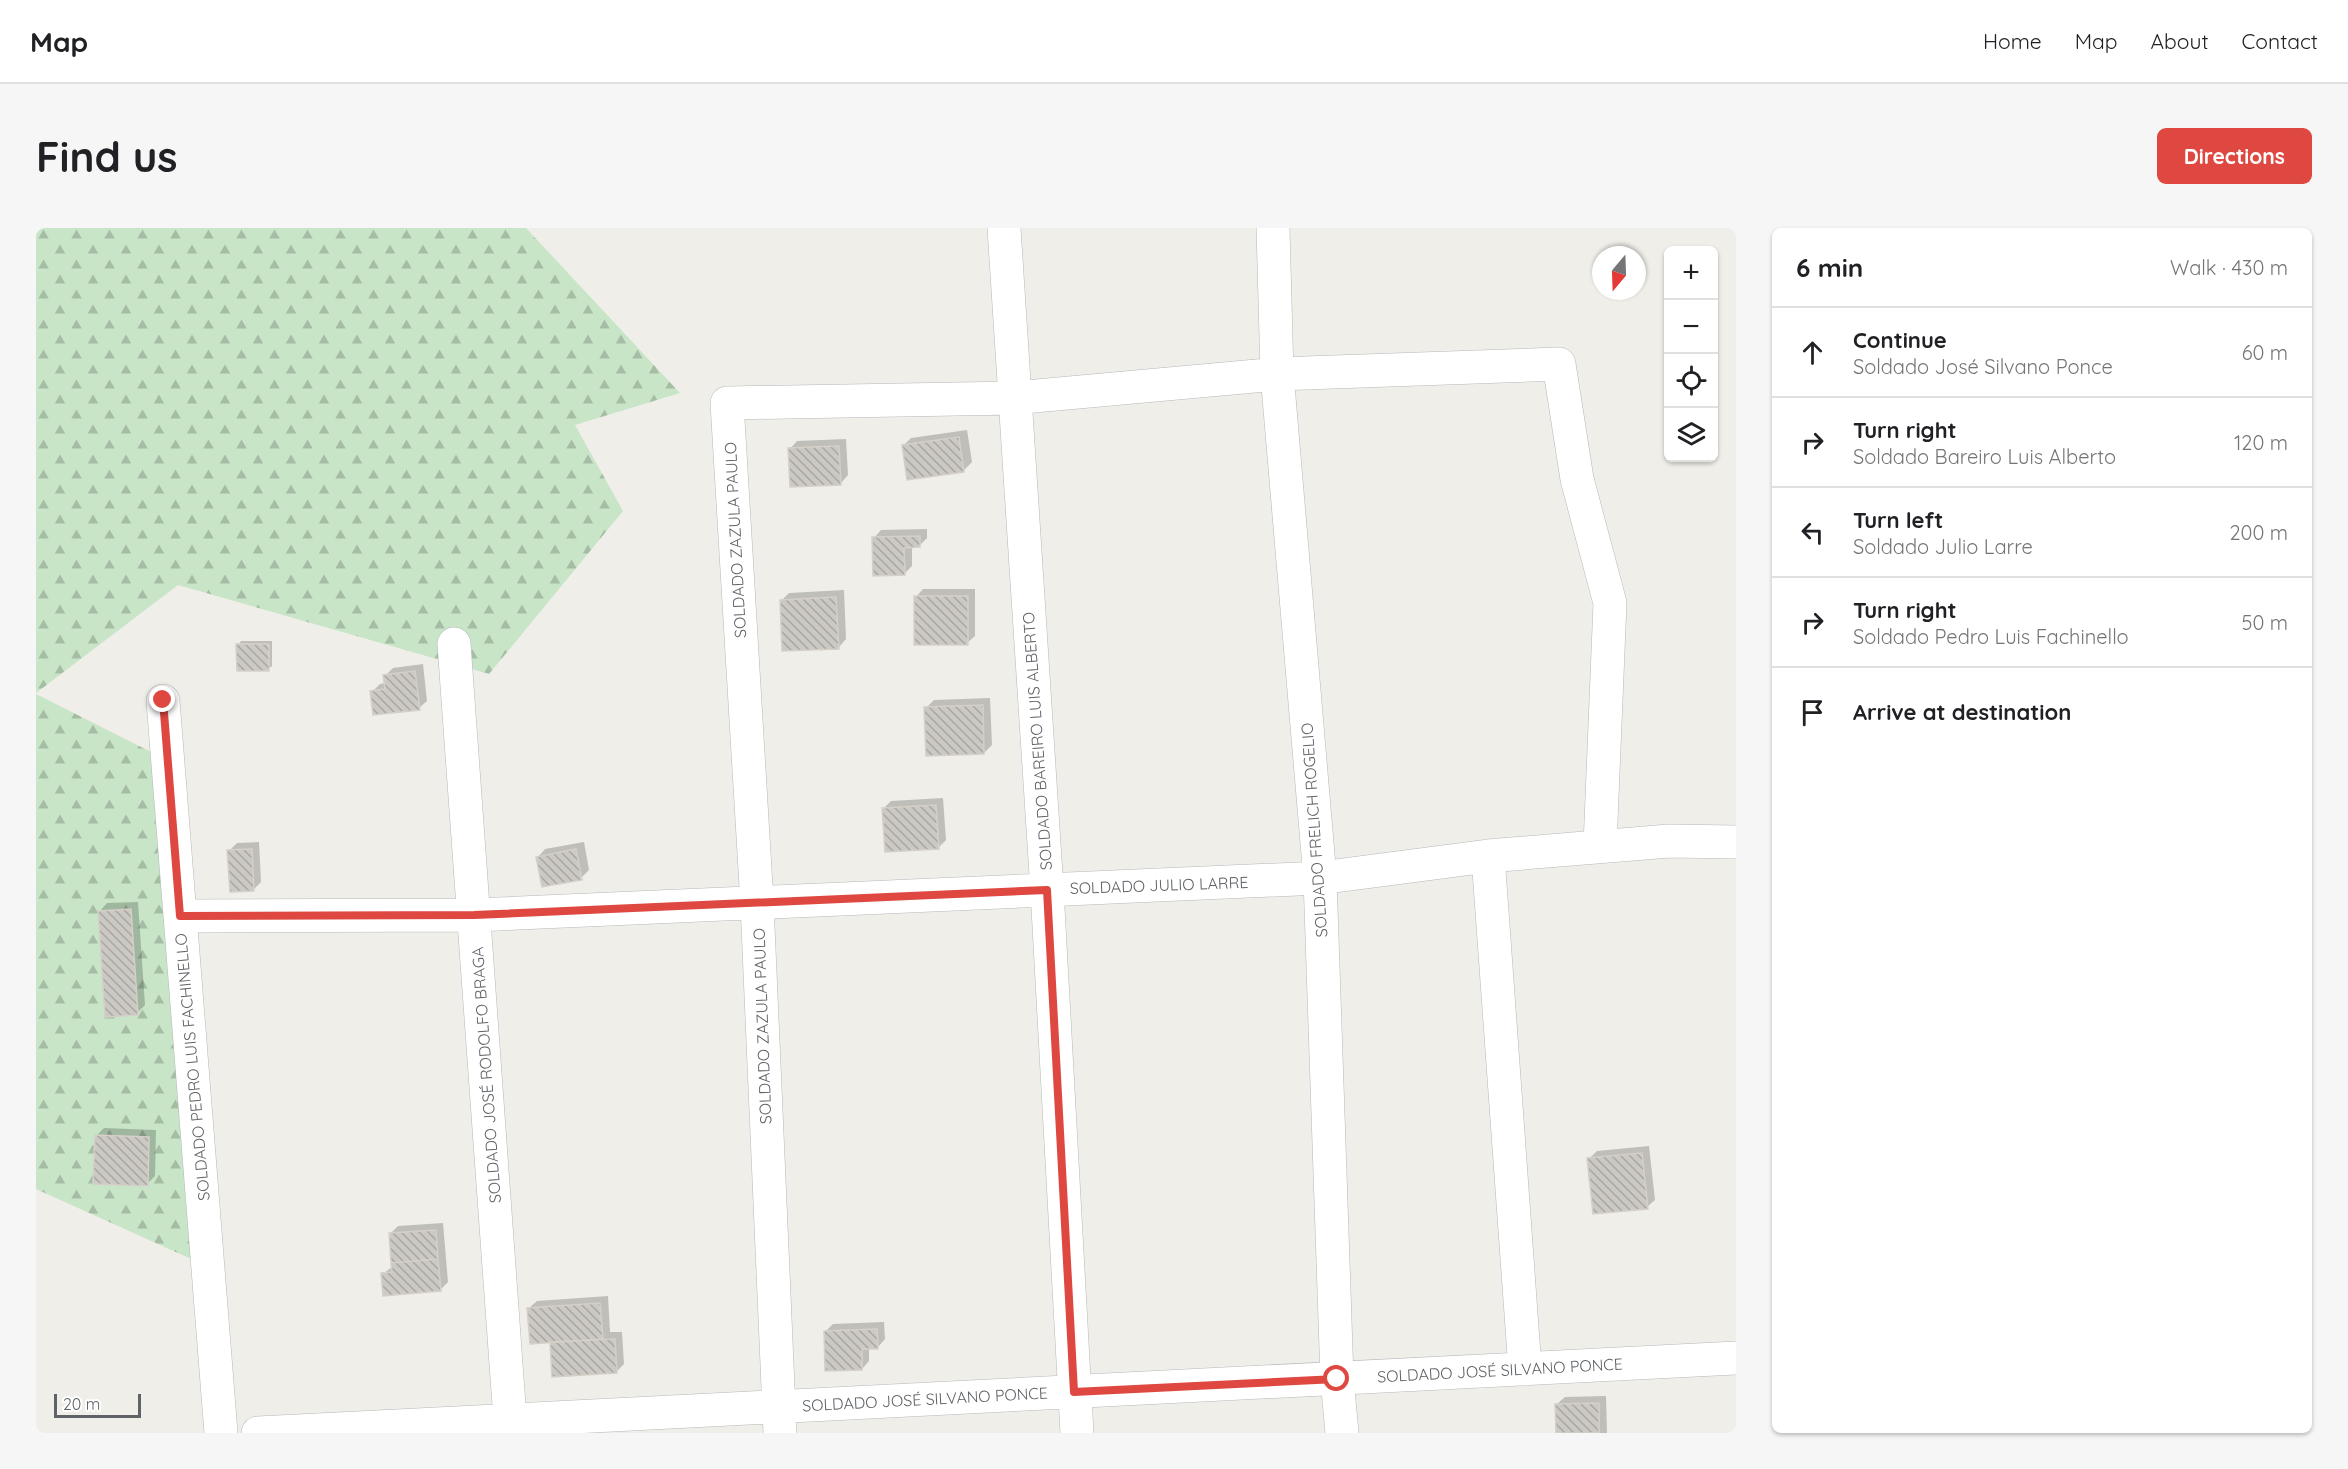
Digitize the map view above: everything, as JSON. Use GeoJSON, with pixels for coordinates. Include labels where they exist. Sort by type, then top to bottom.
{"type":"FeatureCollection","features":[{"type":"Feature","properties":{"kind":"street","name":"SOLDADO BAREIRO LUIS ALBERTO"},"geometry":{"type":"LineString","coordinates":[[1004,228],[1047,890],[1077,1433]]}},
{"type":"Feature","properties":{"kind":"street","name":"SOLDADO FRELICH ROGELIO"},"geometry":{"type":"LineString","coordinates":[[1273,228],[1277,374],[1320,878],[1337,1379],[1342,1433]]}},
{"type":"Feature","properties":{"kind":"street"},"geometry":{"type":"LineString","coordinates":[[1014,398],[1277,374],[1558,364],[1577,478],[1610,603],[1600,846]]}},
{"type":"Feature","properties":{"kind":"street","name":"SOLDADO ZAZULA PAULO"},"geometry":{"type":"LineString","coordinates":[[779,1420],[757,903],[727,403],[1014,398]]}},
{"type":"Feature","properties":{"kind":"street","name":"SOLDADO JOSÉ RODOLFO BRAGA"},"geometry":{"type":"LineString","coordinates":[[454,644],[511,1427]]}},
{"type":"Feature","properties":{"kind":"street","name":"SOLDADO PEDRO LUIS FACHINELLO"},"geometry":{"type":"LineString","coordinates":[[163,700],[221,1433]]}},
{"type":"Feature","properties":{"kind":"street","name":"SOLDADO JULIO LARRE"},"geometry":{"type":"LineString","coordinates":[[180,916],[474,915],[1320,878],[1488,856],[1600,846],[1669,841],[1736,842]]}},
{"type":"Feature","properties":{"kind":"street"},"geometry":{"type":"LineString","coordinates":[[1488,856],[1526,1369]]}},
{"type":"Feature","properties":{"kind":"street","name":"SOLDADO JOSÉ SILVANO PONCE"},"geometry":{"type":"LineString","coordinates":[[258,1433],[779,1420],[1074,1392],[1736,1358]]}},
{"type":"Feature","properties":{"kind":"green space"},"geometry":{"type":"Polygon","coordinates":[[[36,228],[526,228],[680,393],[575,425],[623,511],[489,674],[178,585],[36,693],[36,228]]]}},
{"type":"Feature","properties":{"kind":"green space"},"geometry":{"type":"Polygon","coordinates":[[[36,694],[167,760],[200,1263],[36,1189],[36,694]]]}},
{"type":"Feature","properties":{"kind":"building"},"geometry":{"type":"Polygon","coordinates":[[[959,437],[964,472],[907,480],[902,445],[959,437]]]}},
{"type":"Feature","properties":{"kind":"building"},"geometry":{"type":"Polygon","coordinates":[[[839,446],[841,485],[790,487],[788,448],[839,446]]]}},
{"type":"Feature","properties":{"kind":"building"},"geometry":{"type":"Polygon","coordinates":[[[920,536],[920,547],[904,548],[905,575],[873,576],[872,537],[920,536]]]}},
{"type":"Feature","properties":{"kind":"building"},"geometry":{"type":"Polygon","coordinates":[[[914,596],[968,596],[968,645],[914,645],[914,596]]]}},
{"type":"Feature","properties":{"kind":"building"},"geometry":{"type":"Polygon","coordinates":[[[836,597],[839,649],[782,651],[780,600],[836,597]]]}},
{"type":"Feature","properties":{"kind":"building"},"geometry":{"type":"Polygon","coordinates":[[[236,644],[269,644],[269,671],[237,671],[236,644]]]}},
{"type":"Feature","properties":{"kind":"building"},"geometry":{"type":"Polygon","coordinates":[[[415,671],[420,710],[373,715],[370,691],[385,689],[383,675],[415,671]]]}},
{"type":"Feature","properties":{"kind":"building"},"geometry":{"type":"Polygon","coordinates":[[[983,705],[984,754],[926,756],[924,707],[983,705]]]}},
{"type":"Feature","properties":{"kind":"building"},"geometry":{"type":"Polygon","coordinates":[[[936,805],[939,849],[885,852],[882,808],[936,805]]]}},
{"type":"Feature","properties":{"kind":"building"},"geometry":{"type":"Polygon","coordinates":[[[252,849],[254,891],[230,892],[227,850],[252,849]]]}},
{"type":"Feature","properties":{"kind":"building"},"geometry":{"type":"Polygon","coordinates":[[[576,849],[582,880],[542,887],[536,857],[576,849]]]}},
{"type":"Feature","properties":{"kind":"building"},"geometry":{"type":"Polygon","coordinates":[[[131,909],[138,1015],[105,1017],[98,911],[131,909]]]}},
{"type":"Feature","properties":{"kind":"building"},"geometry":{"type":"Polygon","coordinates":[[[95,1135],[149,1137],[148,1186],[93,1184],[95,1135]]]}},
{"type":"Feature","properties":{"kind":"building"},"geometry":{"type":"Polygon","coordinates":[[[1642,1153],[1648,1209],[1593,1214],[1587,1158],[1642,1153]]]}},
{"type":"Feature","properties":{"kind":"building"},"geometry":{"type":"Polygon","coordinates":[[[436,1230],[438,1259],[391,1263],[389,1233],[436,1230]]]}},
{"type":"Feature","properties":{"kind":"building"},"geometry":{"type":"Polygon","coordinates":[[[438,1259],[441,1291],[383,1296],[381,1273],[392,1272],[391,1263],[438,1259]]]}},
{"type":"Feature","properties":{"kind":"building"},"geometry":{"type":"Polygon","coordinates":[[[600,1303],[603,1339],[530,1344],[527,1308],[600,1303]]]}},
{"type":"Feature","properties":{"kind":"building"},"geometry":{"type":"Polygon","coordinates":[[[877,1329],[878,1349],[862,1349],[862,1370],[825,1371],[824,1331],[877,1329]]]}},
{"type":"Feature","properties":{"kind":"building"},"geometry":{"type":"Polygon","coordinates":[[[615,1339],[617,1373],[552,1377],[550,1342],[615,1339]]]}},
{"type":"Feature","properties":{"kind":"building"},"geometry":{"type":"Polygon","coordinates":[[[1599,1403],[1599,1433],[1556,1433],[1555,1404],[1599,1403]]]}},
{"type":"Feature","properties":{"kind":"route"},"geometry":{"type":"LineString","coordinates":[[163,700],[180,916],[474,915],[1047,890],[1074,1392],[1337,1379]]}}]}
